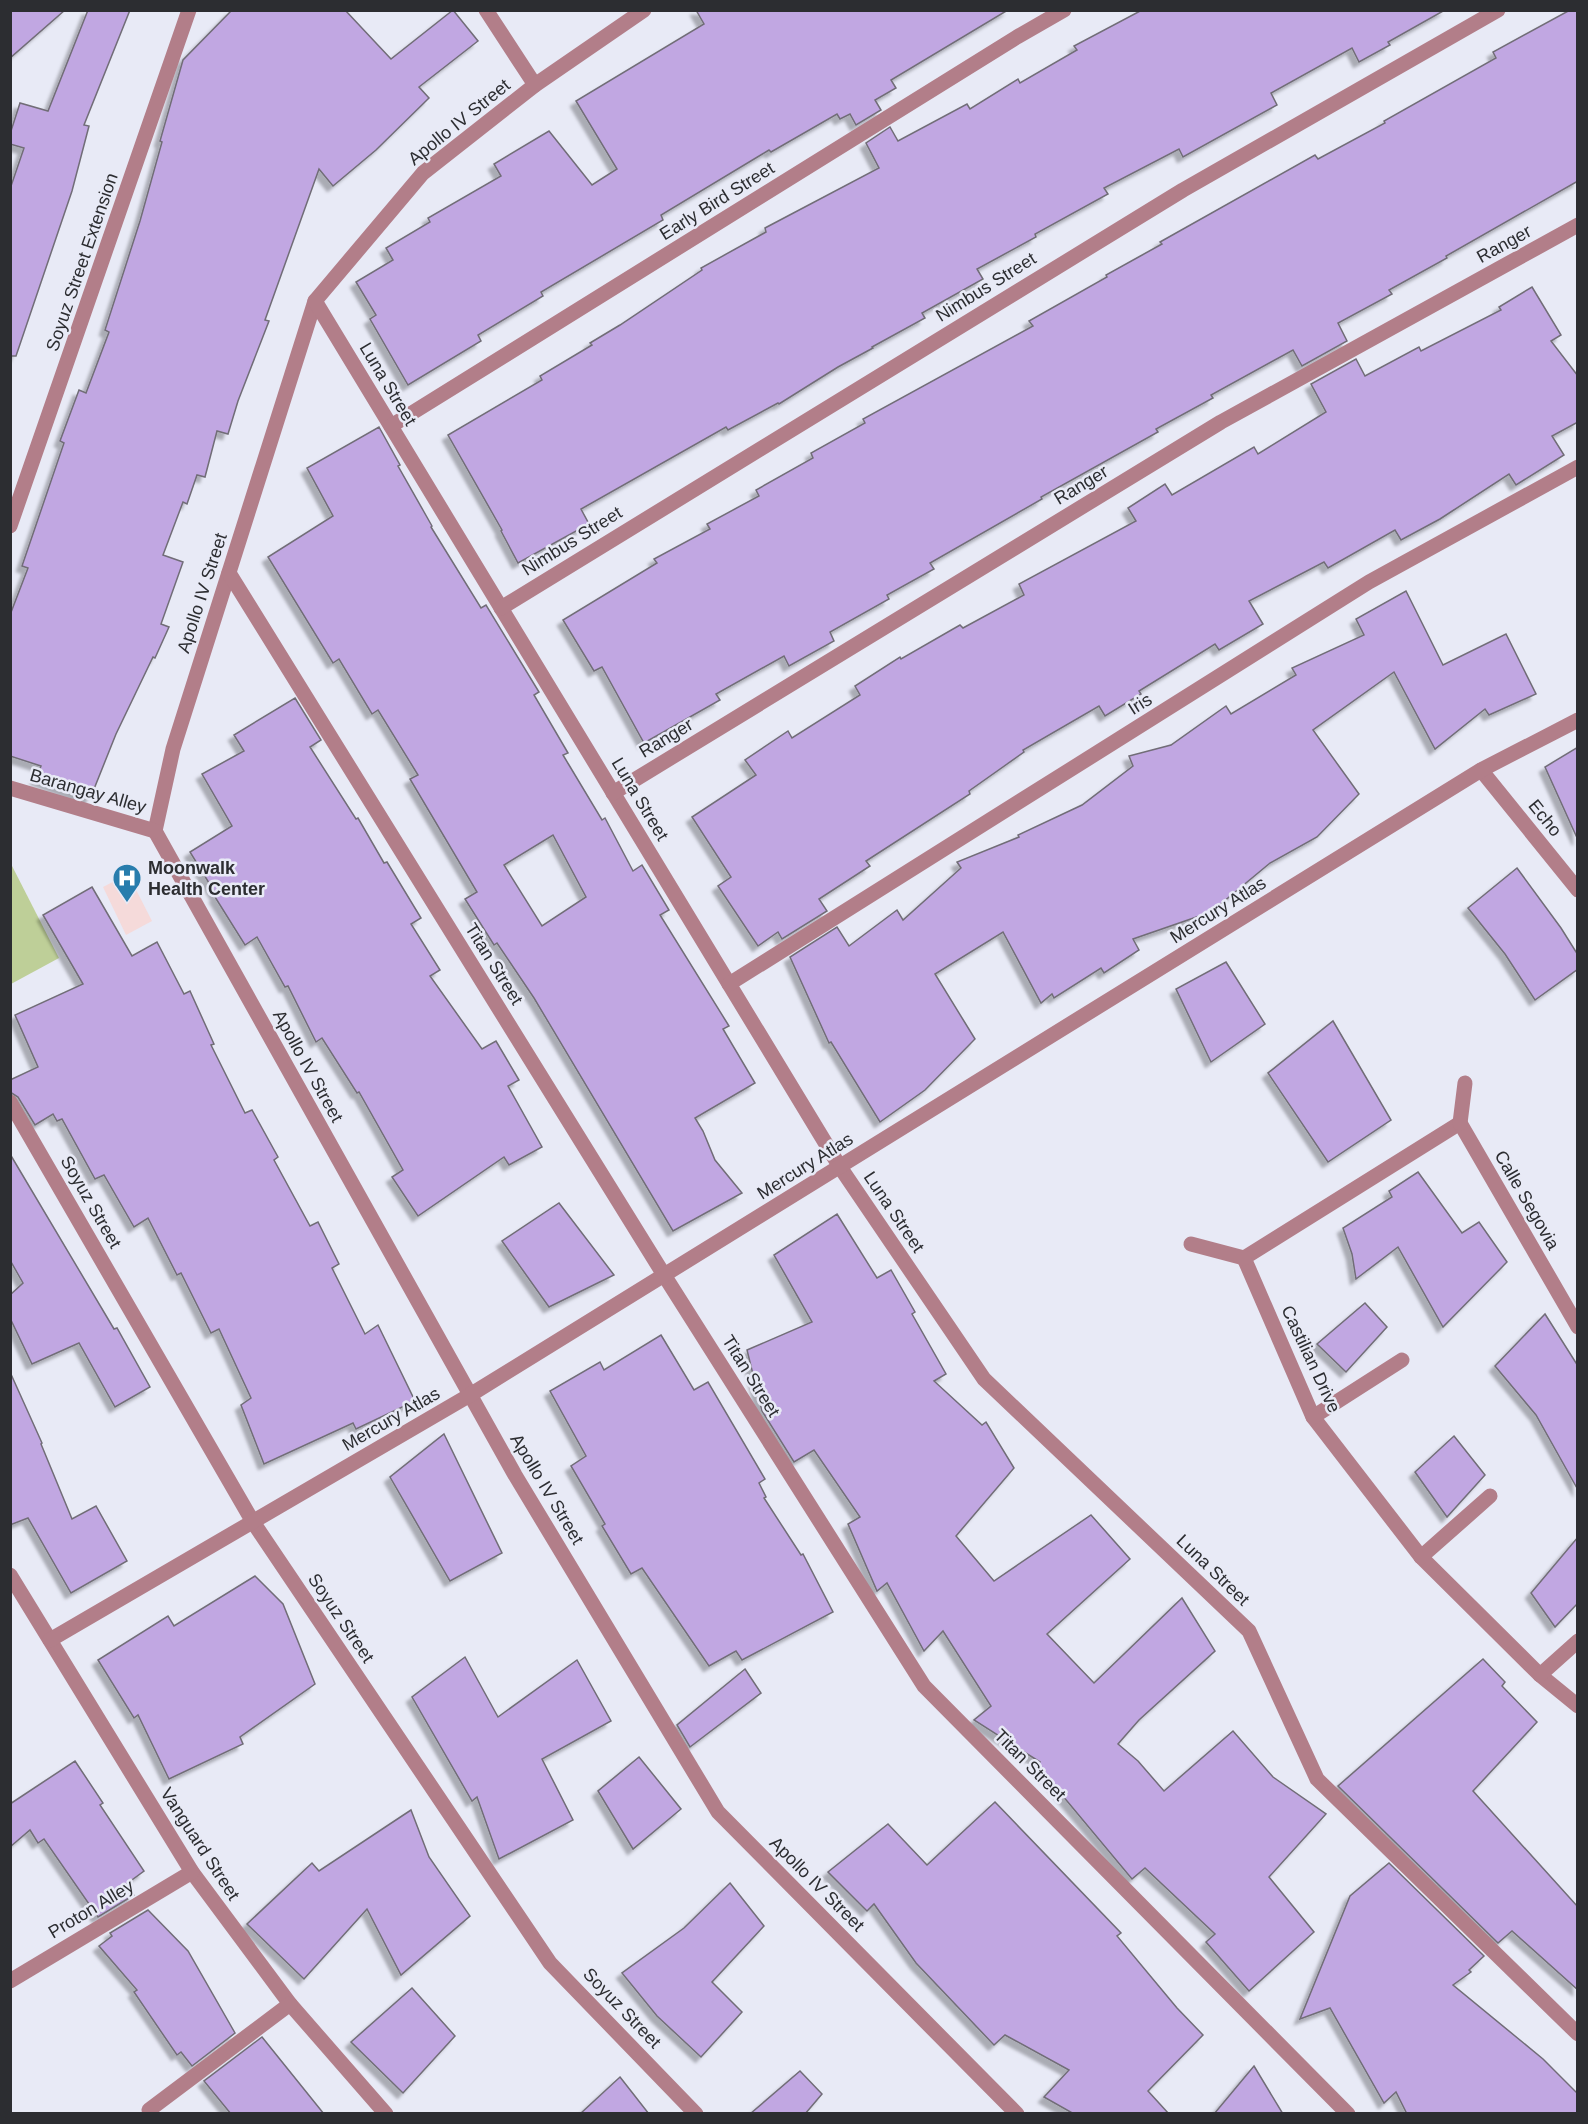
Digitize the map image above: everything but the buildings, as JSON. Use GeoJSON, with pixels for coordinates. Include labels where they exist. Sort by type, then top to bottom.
{"type":"FeatureCollection","features":[{"type":"Feature","properties":{"kind":"street","name":"Soyuz Street Extension"},"geometry":{"type":"LineString","coordinates":[[10,526],[189,10]]}},
{"type":"Feature","properties":{"kind":"street"},"geometry":{"type":"LineString","coordinates":[[486,10],[535,85]]}},
{"type":"Feature","properties":{"kind":"street","name":"Apollo IV Street"},"geometry":{"type":"LineString","coordinates":[[644,10],[535,85],[423,173],[315,301],[173,749],[154,831],[515,1475],[718,1812],[1017,2114]]}},
{"type":"Feature","properties":{"kind":"street","name":"Early Bird Street"},"geometry":{"type":"LineString","coordinates":[[391,426],[1064,10]]}},
{"type":"Feature","properties":{"kind":"street","name":"Nimbus Street"},"geometry":{"type":"LineString","coordinates":[[501,608],[1183,190],[1498,10]]}},
{"type":"Feature","properties":{"kind":"street","name":"Ranger"},"geometry":{"type":"LineString","coordinates":[[613,793],[1221,422],[1578,225]]}},
{"type":"Feature","properties":{"kind":"street","name":"Luna Street"},"geometry":{"type":"LineString","coordinates":[[315,301],[840,1167],[984,1379],[1249,1631],[1317,1779],[1578,2034]]}},
{"type":"Feature","properties":{"kind":"street","name":"Iris"},"geometry":{"type":"LineString","coordinates":[[729,984],[1369,582],[1578,467]]}},
{"type":"Feature","properties":{"kind":"street","name":"Titan Street"},"geometry":{"type":"LineString","coordinates":[[229,573],[664,1275],[924,1686],[1348,2114]]}},
{"type":"Feature","properties":{"kind":"street","name":"Mercury Atlas"},"geometry":{"type":"LineString","coordinates":[[50,1640],[470,1395],[1481,770],[1578,720]]}},
{"type":"Feature","properties":{"kind":"street","name":"Echo"},"geometry":{"type":"LineString","coordinates":[[1481,770],[1578,890]]}},
{"type":"Feature","properties":{"kind":"street","name":"Barangay Alley"},"geometry":{"type":"LineString","coordinates":[[10,788],[154,831]]}},
{"type":"Feature","properties":{"kind":"street"},"geometry":{"type":"LineString","coordinates":[[1191,1244],[1244,1258],[1460,1124],[1465,1083]]}},
{"type":"Feature","properties":{"kind":"street","name":"Soyuz Street"},"geometry":{"type":"LineString","coordinates":[[10,1102],[253,1522],[550,1963],[696,2114]]}},
{"type":"Feature","properties":{"kind":"street","name":"Calle Segovia"},"geometry":{"type":"LineString","coordinates":[[1460,1124],[1578,1327]]}},
{"type":"Feature","properties":{"kind":"street","name":"Castilian Drive"},"geometry":{"type":"LineString","coordinates":[[1244,1258],[1313,1417],[1420,1557],[1540,1675],[1578,1706]]}},
{"type":"Feature","properties":{"kind":"street"},"geometry":{"type":"LineString","coordinates":[[1313,1417],[1402,1360]]}},
{"type":"Feature","properties":{"kind":"street"},"geometry":{"type":"LineString","coordinates":[[1420,1557],[1490,1496]]}},
{"type":"Feature","properties":{"kind":"street","name":"Vanguard Street"},"geometry":{"type":"LineString","coordinates":[[10,1575],[192,1872],[290,2004],[386,2114]]}},
{"type":"Feature","properties":{"kind":"street"},"geometry":{"type":"LineString","coordinates":[[1540,1675],[1578,1641]]}},
{"type":"Feature","properties":{"kind":"street","name":"Proton Alley"},"geometry":{"type":"LineString","coordinates":[[10,1981],[192,1872]]}},
{"type":"Feature","properties":{"kind":"street"},"geometry":{"type":"LineString","coordinates":[[149,2110],[290,2004]]}},
{"type":"Feature","properties":{"kind":"shaded area","name":"Moonwalk Health Center"},"geometry":{"type":"Polygon","coordinates":[[[128,874],[152,921],[126,935],[103,887],[128,874]]]}},
{"type":"Feature","properties":{"kind":"green space"},"geometry":{"type":"Polygon","coordinates":[[[10,862],[59,958],[11,984],[10,984],[10,862]]]}},
{"type":"Feature","properties":{"kind":"place","name":"Moonwalk Health Center"},"geometry":{"type":"Point","coordinates":[127,904]}}]}
